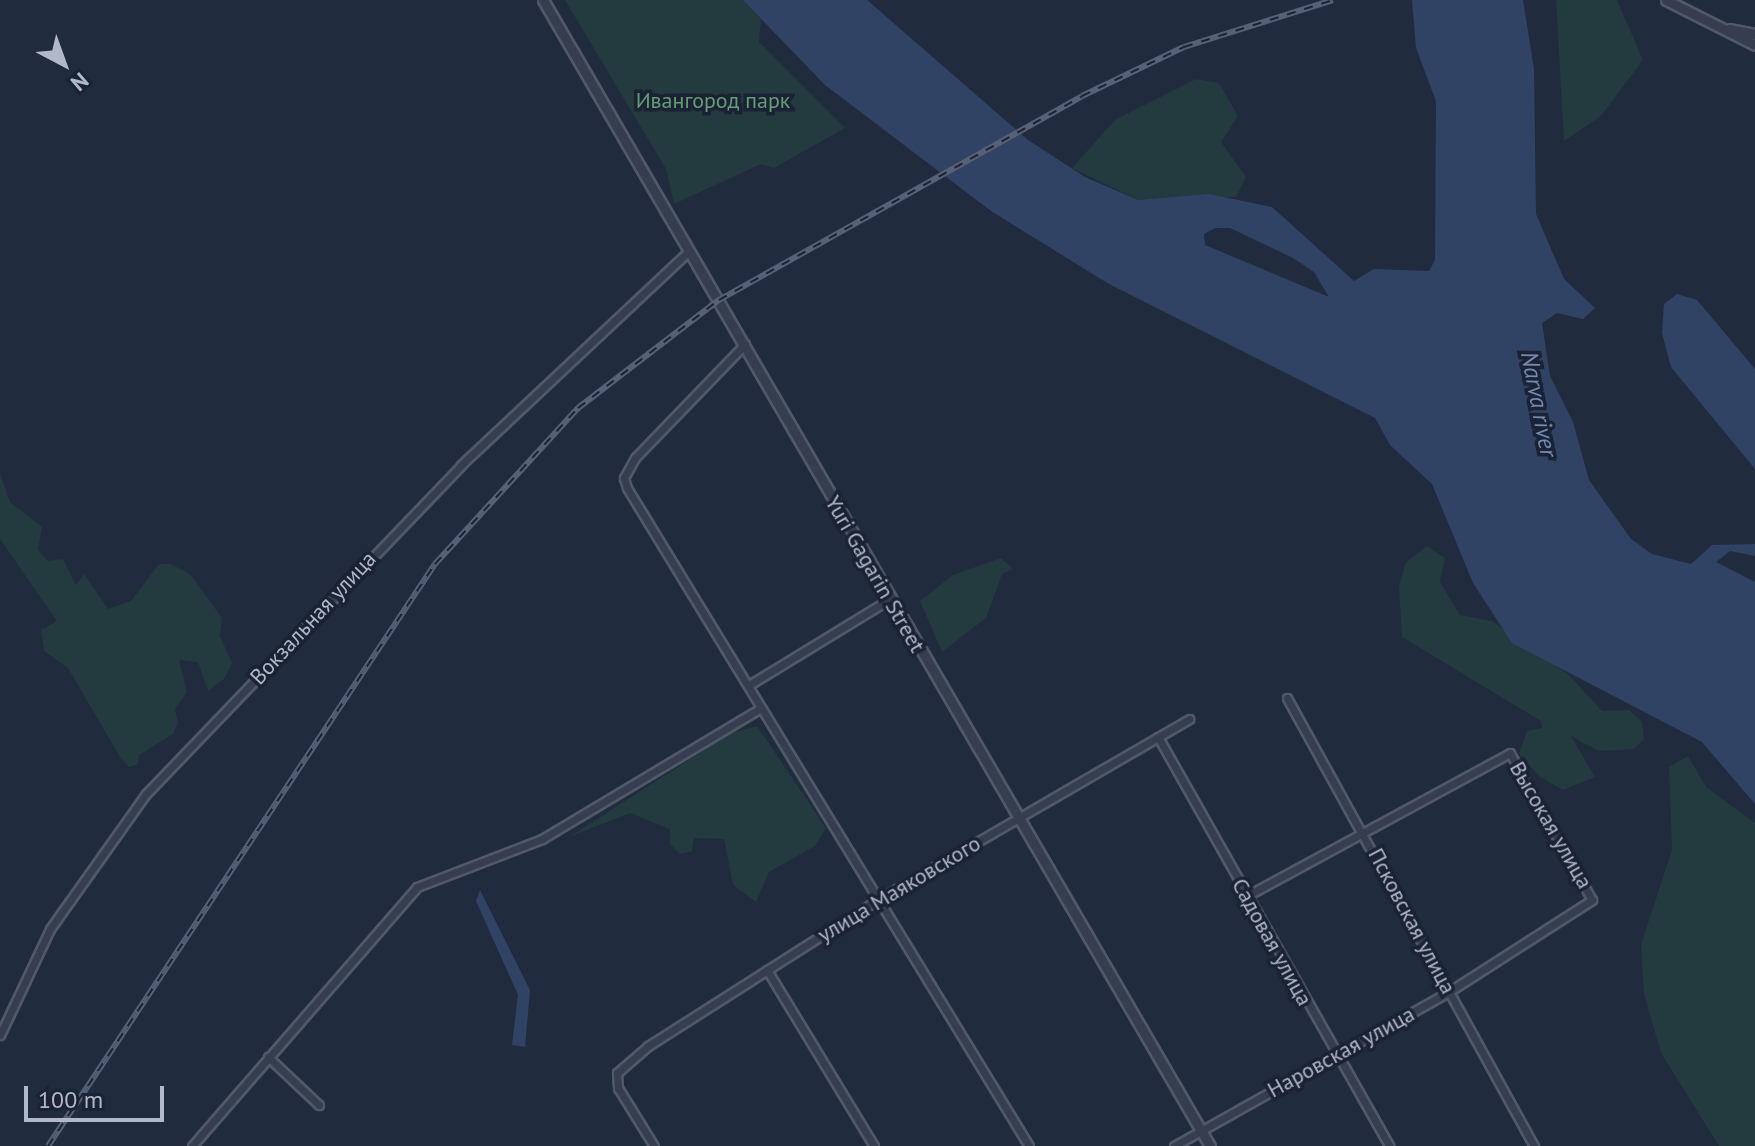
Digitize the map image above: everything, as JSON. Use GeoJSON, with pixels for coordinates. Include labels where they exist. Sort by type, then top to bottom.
{"type":"FeatureCollection","features":[{"type":"Feature","properties":{"kind":"street","name":"Yuri Gagarin Street"},"geometry":{"type":"LineString","coordinates":[[543,0],[1210,1146]]}},
{"type":"Feature","properties":{"kind":"street"},"geometry":{"type":"LineString","coordinates":[[1666,0],[1755,45]]}},
{"type":"Feature","properties":{"kind":"street"},"geometry":{"type":"LineString","coordinates":[[1722,28],[1755,34]]}},
{"type":"Feature","properties":{"kind":"street","name":"Вокзальная улица"},"geometry":{"type":"LineString","coordinates":[[0,1035],[50,929],[146,794],[451,475],[689,251]]}},
{"type":"Feature","properties":{"kind":"street"},"geometry":{"type":"LineString","coordinates":[[745,344],[683,401],[624,478],[640,517],[749,685],[759,709],[1029,1146]]}},
{"type":"Feature","properties":{"kind":"street"},"geometry":{"type":"LineString","coordinates":[[749,685],[890,599]]}},
{"type":"Feature","properties":{"kind":"street","name":"Псковская улица"},"geometry":{"type":"LineString","coordinates":[[1287,698],[1534,1146]]}},
{"type":"Feature","properties":{"kind":"street"},"geometry":{"type":"LineString","coordinates":[[192,1146],[417,887],[542,839],[759,709]]}},
{"type":"Feature","properties":{"kind":"street","name":"улица Маяковского"},"geometry":{"type":"LineString","coordinates":[[654,1146],[618,1088],[617,1073],[659,1037],[877,900],[1189,719]]}},
{"type":"Feature","properties":{"kind":"street","name":"Садовая улица"},"geometry":{"type":"LineString","coordinates":[[1158,737],[1335,1056],[1389,1146]]}},
{"type":"Feature","properties":{"kind":"street","name":"Высокая улица"},"geometry":{"type":"LineString","coordinates":[[1247,896],[1510,753],[1592,891],[1589,908]]}},
{"type":"Feature","properties":{"kind":"street","name":"Наровская улица"},"geometry":{"type":"LineString","coordinates":[[1174,1146],[1450,991],[1589,908]]}},
{"type":"Feature","properties":{"kind":"street"},"geometry":{"type":"LineString","coordinates":[[767,970],[874,1146]]}},
{"type":"Feature","properties":{"kind":"street"},"geometry":{"type":"LineString","coordinates":[[268,1057],[319,1105]]}},
{"type":"Feature","properties":{"kind":"green space","name":"Ивангород парк"},"geometry":{"type":"Polygon","coordinates":[[[565,0],[743,0],[761,19],[759,42],[845,128],[774,168],[761,164],[674,204],[666,169],[565,0]]]}},
{"type":"Feature","properties":{"kind":"green space"},"geometry":{"type":"Polygon","coordinates":[[[1556,0],[1617,0],[1643,60],[1601,116],[1564,141],[1556,0]]]}},
{"type":"Feature","properties":{"kind":"green space"},"geometry":{"type":"Polygon","coordinates":[[[1196,79],[1219,83],[1238,116],[1221,142],[1246,177],[1236,197],[1138,200],[1072,168],[1115,120],[1196,79]]]}},
{"type":"Feature","properties":{"kind":"green space"},"geometry":{"type":"Polygon","coordinates":[[[0,474],[10,502],[42,527],[38,550],[48,561],[63,559],[76,585],[84,574],[108,609],[131,601],[159,564],[171,564],[190,574],[222,618],[220,636],[232,663],[225,678],[208,691],[198,662],[179,660],[187,692],[175,709],[178,723],[173,734],[139,755],[138,764],[129,767],[120,757],[68,668],[44,651],[41,630],[57,621],[0,539],[0,474]]]}},
{"type":"Feature","properties":{"kind":"green space"},"geometry":{"type":"Polygon","coordinates":[[[1427,546],[1445,558],[1440,582],[1460,615],[1492,621],[1568,674],[1602,711],[1629,710],[1642,722],[1644,739],[1634,749],[1599,751],[1571,736],[1595,777],[1563,790],[1540,777],[1519,754],[1527,731],[1542,728],[1541,721],[1402,637],[1399,586],[1406,562],[1427,546]]]}},
{"type":"Feature","properties":{"kind":"green space"},"geometry":{"type":"Polygon","coordinates":[[[1001,558],[1013,569],[1002,574],[986,618],[942,652],[920,601],[953,575],[1001,558]]]}},
{"type":"Feature","properties":{"kind":"green space"},"geometry":{"type":"Polygon","coordinates":[[[757,726],[826,828],[815,846],[769,872],[756,902],[733,885],[724,839],[694,838],[692,851],[680,854],[670,844],[670,829],[630,813],[569,837],[731,733],[757,726]]]}},
{"type":"Feature","properties":{"kind":"green space"},"geometry":{"type":"Polygon","coordinates":[[[1688,756],[1706,787],[1755,823],[1755,1146],[1719,1146],[1661,1053],[1644,994],[1641,944],[1672,850],[1669,767],[1688,756]]]}},
{"type":"Feature","properties":{"kind":"water","name":"Narva river"},"geometry":{"type":"Polygon","coordinates":[[[743,0],[867,0],[1028,140],[1085,177],[1138,200],[1209,194],[1272,207],[1354,281],[1374,269],[1429,271],[1435,260],[1436,101],[1416,48],[1412,0],[1523,0],[1534,69],[1536,214],[1564,279],[1595,308],[1583,319],[1557,313],[1542,323],[1550,376],[1573,422],[1589,480],[1631,539],[1652,554],[1691,564],[1712,545],[1755,544],[1755,556],[1730,551],[1716,562],[1755,582],[1755,804],[1702,742],[1512,643],[1473,583],[1432,484],[1390,445],[1375,418],[1109,284],[991,211],[825,85],[743,0]],[[1215,228],[1204,234],[1205,245],[1329,297],[1314,272],[1293,258],[1230,228],[1215,228]]]}},
{"type":"Feature","properties":{"kind":"water"},"geometry":{"type":"Polygon","coordinates":[[[1677,294],[1697,300],[1755,369],[1755,469],[1671,367],[1662,333],[1664,304],[1677,294]]]}},
{"type":"Feature","properties":{"kind":"water"},"geometry":{"type":"Polygon","coordinates":[[[480,890],[530,990],[525,1047],[512,1045],[518,995],[476,901],[480,890]]]}},
{"type":"Feature","properties":{"kind":"railway"},"geometry":{"type":"LineString","coordinates":[[48,1146],[435,564],[578,408],[719,300],[1082,96],[1184,47],[1333,0]]}}]}
